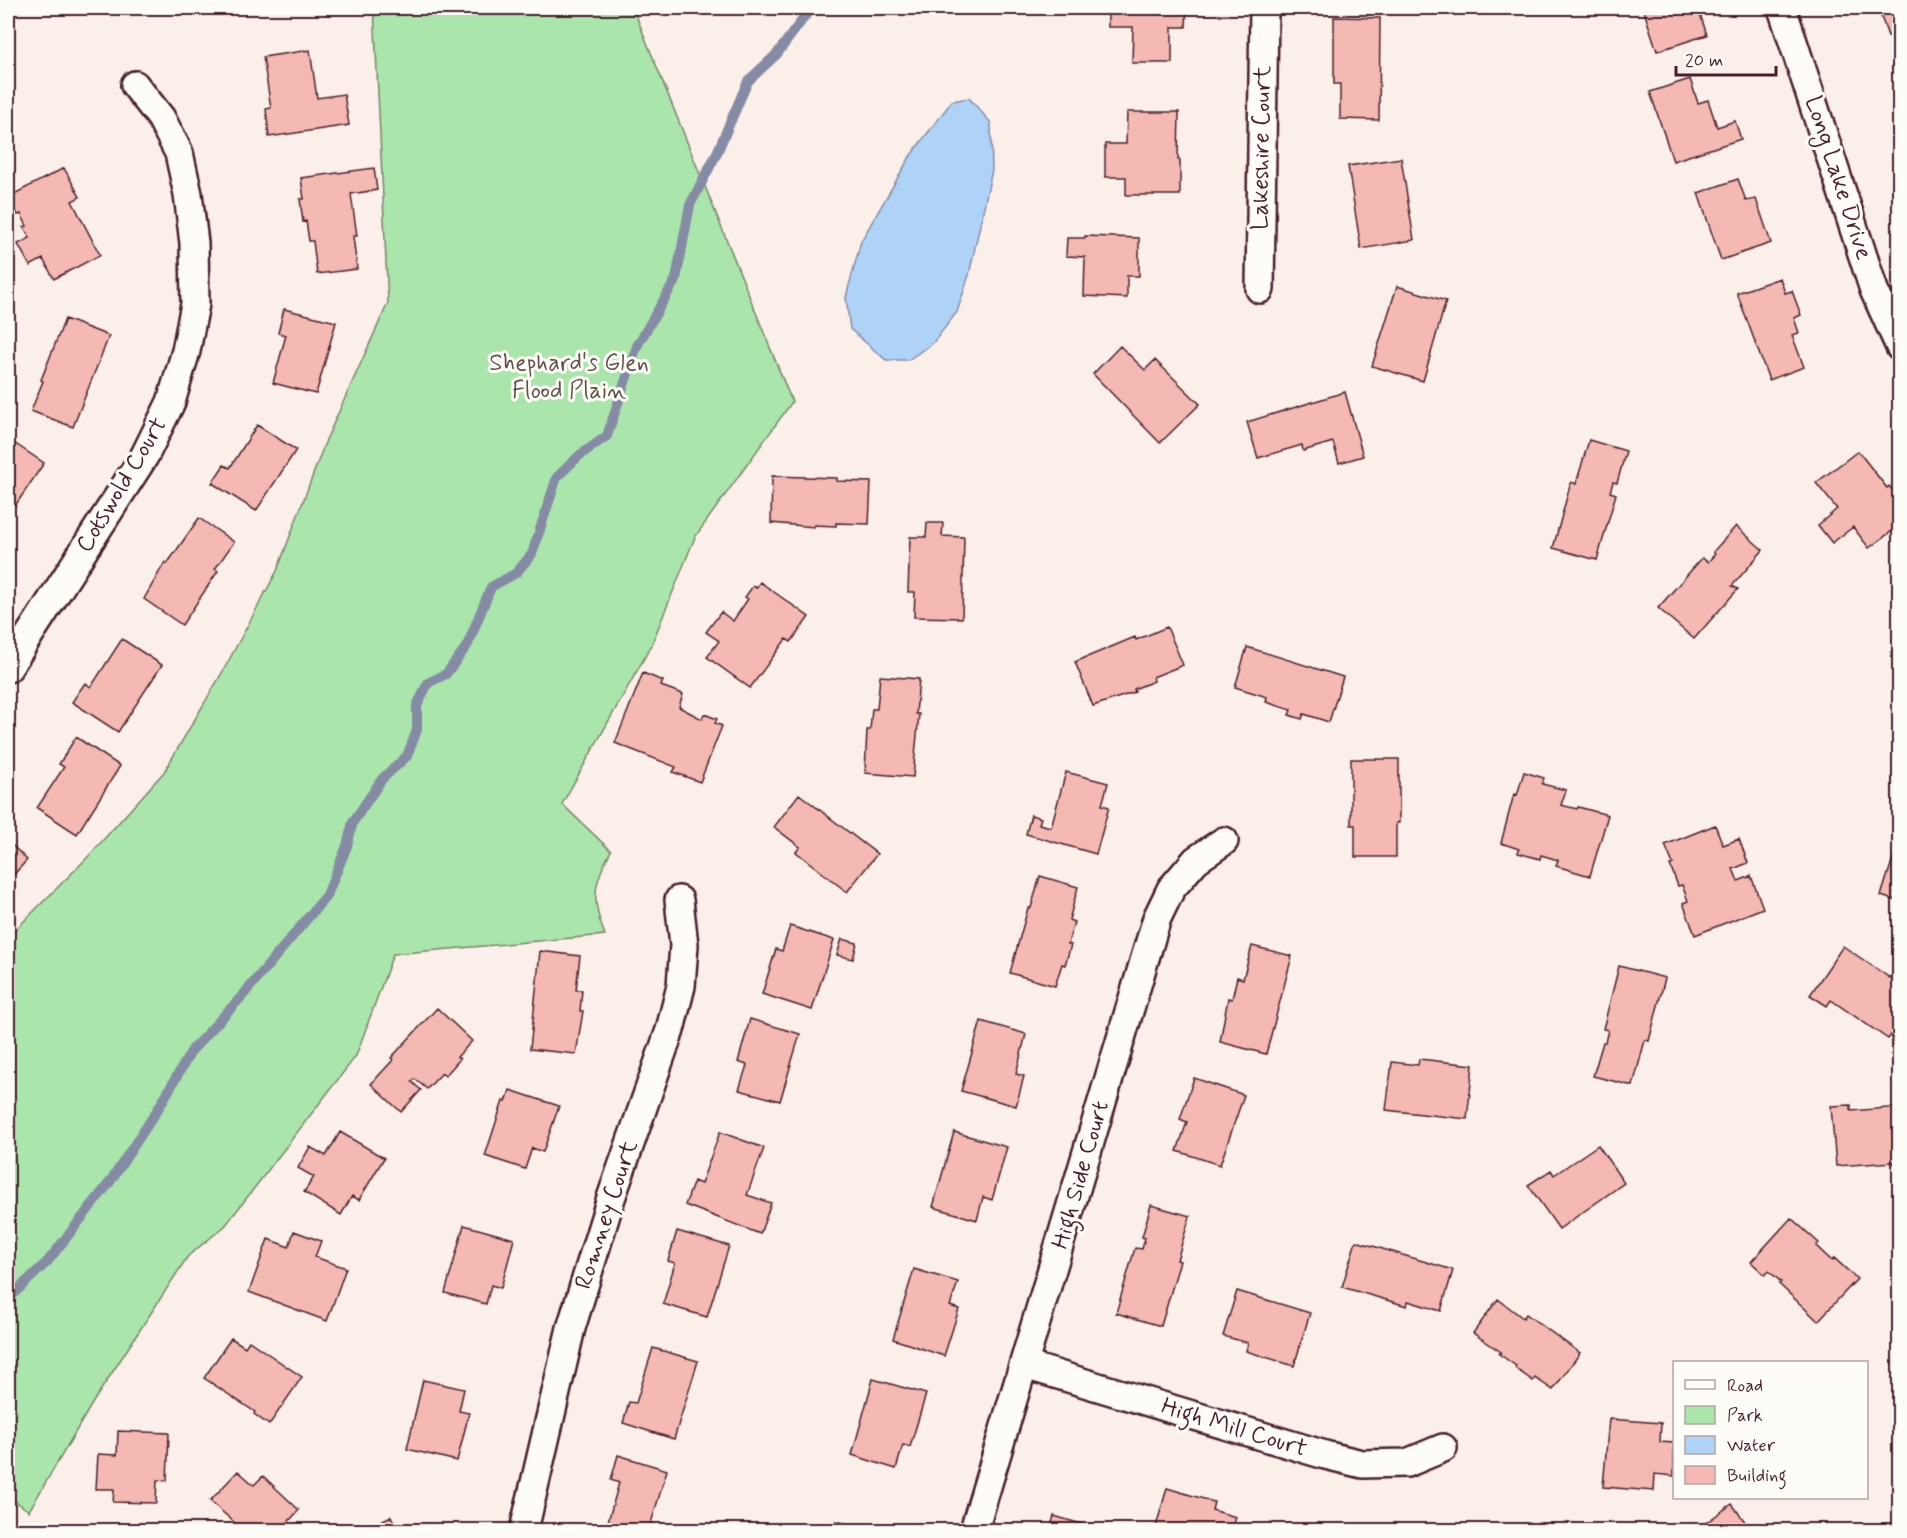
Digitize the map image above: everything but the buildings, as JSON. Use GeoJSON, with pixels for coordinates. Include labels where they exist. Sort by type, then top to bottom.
{"type":"FeatureCollection","features":[{"type":"Feature","properties":{"kind":"street","name":"Lakeshire Court"},"geometry":{"type":"LineString","coordinates":[[1260,289],[1264,8]]}},
{"type":"Feature","properties":{"kind":"street","name":"Long Lake Drive"},"geometry":{"type":"LineString","coordinates":[[1782,8],[1875,290],[1899,347]]}},
{"type":"Feature","properties":{"kind":"street","name":"Cotswold Court"},"geometry":{"type":"LineString","coordinates":[[8,668],[145,455],[171,402],[186,351],[195,304],[195,243],[188,194],[179,153],[161,118],[135,85]]}},
{"type":"Feature","properties":{"kind":"street","name":"High Side Court"},"geometry":{"type":"LineString","coordinates":[[974,1530],[1157,918],[1171,889],[1196,860],[1224,841]]}},
{"type":"Feature","properties":{"kind":"street","name":"Romney Court"},"geometry":{"type":"LineString","coordinates":[[524,1530],[571,1328],[611,1198],[670,1030],[682,976],[684,945],[679,900]]}},
{"type":"Feature","properties":{"kind":"street","name":"High Mill Court"},"geometry":{"type":"LineString","coordinates":[[1025,1365],[1324,1455],[1362,1464],[1407,1463],[1443,1448]]}},
{"type":"Feature","properties":{"kind":"green space","name":"Shephard's Glen Flood Plain"},"geometry":{"type":"Polygon","coordinates":[[[374,8],[633,8],[792,402],[695,537],[651,646],[562,804],[611,851],[600,873],[596,892],[600,923],[605,935],[393,954],[356,1056],[225,1226],[188,1256],[93,1402],[29,1511],[8,1496],[8,937],[87,858],[164,772],[222,673],[277,571],[326,440],[388,303],[374,8]]]}},
{"type":"Feature","properties":{"kind":"water"},"geometry":{"type":"Polygon","coordinates":[[[969,98],[991,123],[992,170],[969,275],[957,312],[933,343],[908,360],[886,360],[850,329],[846,297],[861,241],[911,155],[952,101],[969,98]]]}},
{"type":"Feature","properties":{"kind":"waterway"},"geometry":{"type":"LineString","coordinates":[[8,1299],[48,1261],[110,1182],[158,1109],[192,1050],[244,994],[327,895],[347,846],[353,822],[382,779],[407,756],[417,730],[417,706],[428,683],[446,674],[467,646],[491,587],[516,573],[532,554],[557,477],[580,455],[607,436],[637,346],[676,279],[690,205],[716,155],[748,81],[777,54],[811,8]]}}]}
